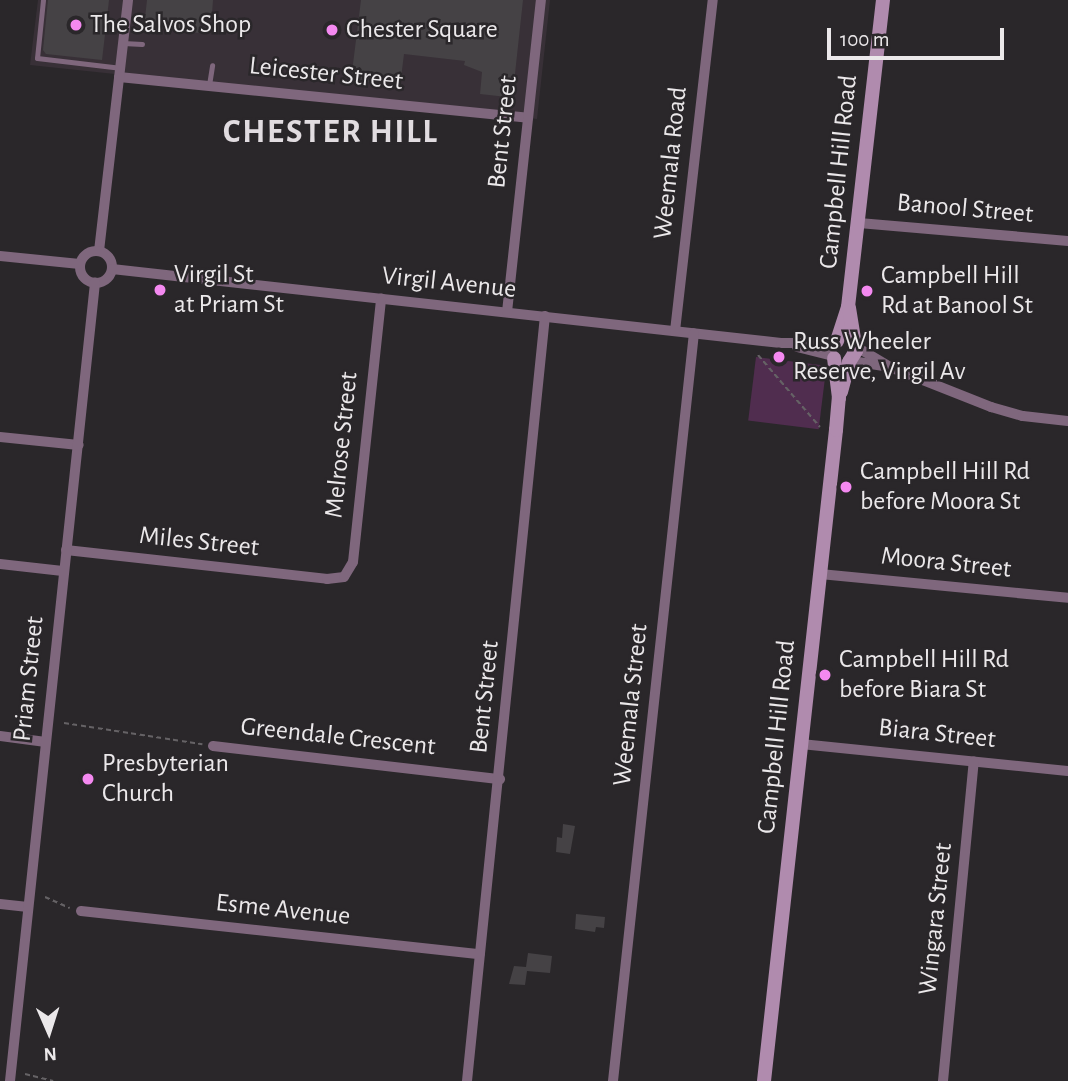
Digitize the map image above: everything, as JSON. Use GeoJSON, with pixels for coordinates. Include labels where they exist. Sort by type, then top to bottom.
{"type":"FeatureCollection","features":[{"type":"Feature","properties":{"kind":"street"},"geometry":{"type":"LineString","coordinates":[[99,251],[128,0]]}},
{"type":"Feature","properties":{"kind":"street","name":"Bent Street"},"geometry":{"type":"LineString","coordinates":[[507,312],[541,0]]}},
{"type":"Feature","properties":{"kind":"street","name":"Weemala Road"},"geometry":{"type":"LineString","coordinates":[[675,331],[713,0]]}},
{"type":"Feature","properties":{"kind":"street","name":"Campbell Hill Road"},"geometry":{"type":"LineString","coordinates":[[764,1081],[839,398],[835,350],[848,307],[883,0]]}},
{"type":"Feature","properties":{"kind":"street","name":"Leicester Street"},"geometry":{"type":"LineString","coordinates":[[120,73],[209,85],[528,118]]}},
{"type":"Feature","properties":{"kind":"street","name":"Banool Street"},"geometry":{"type":"LineString","coordinates":[[859,223],[1068,241]]}},
{"type":"Feature","properties":{"kind":"street"},"geometry":{"type":"LineString","coordinates":[[99,251],[110,258],[112,269],[105,280],[95,283],[86,278],[80,264],[89,252],[99,251]]}},
{"type":"Feature","properties":{"kind":"street"},"geometry":{"type":"LineString","coordinates":[[0,256],[80,264]]}},
{"type":"Feature","properties":{"kind":"street","name":"Virgil Avenue"},"geometry":{"type":"LineString","coordinates":[[112,269],[835,350]]}},
{"type":"Feature","properties":{"kind":"street","name":"Priam Street"},"geometry":{"type":"LineString","coordinates":[[10,1081],[95,283]]}},
{"type":"Feature","properties":{"kind":"street","name":"Melrose Street"},"geometry":{"type":"LineString","coordinates":[[327,579],[344,577],[353,562],[381,298]]}},
{"type":"Feature","properties":{"kind":"street","name":"Campbell Hill Road"},"geometry":{"type":"LineString","coordinates":[[848,307],[855,344]]}},
{"type":"Feature","properties":{"kind":"street","name":"Bent Street"},"geometry":{"type":"LineString","coordinates":[[467,1081],[500,779],[545,316]]}},
{"type":"Feature","properties":{"kind":"street","name":"Weemala Street"},"geometry":{"type":"LineString","coordinates":[[613,1081],[694,333]]}},
{"type":"Feature","properties":{"kind":"street"},"geometry":{"type":"LineString","coordinates":[[890,368],[844,338],[835,350],[841,363],[851,361],[890,368],[1006,412],[1068,421]]}},
{"type":"Feature","properties":{"kind":"street"},"geometry":{"type":"LineString","coordinates":[[851,361],[856,354],[855,344]]}},
{"type":"Feature","properties":{"kind":"street","name":"Campbell Hill Road"},"geometry":{"type":"LineString","coordinates":[[839,398],[851,361]]}},
{"type":"Feature","properties":{"kind":"street"},"geometry":{"type":"LineString","coordinates":[[0,437],[79,445]]}},
{"type":"Feature","properties":{"kind":"street","name":"Miles Street"},"geometry":{"type":"LineString","coordinates":[[66,551],[327,579]]}},
{"type":"Feature","properties":{"kind":"street"},"geometry":{"type":"LineString","coordinates":[[0,564],[63,571]]}},
{"type":"Feature","properties":{"kind":"street","name":"Moora Street"},"geometry":{"type":"LineString","coordinates":[[820,574],[1068,598]]}},
{"type":"Feature","properties":{"kind":"street"},"geometry":{"type":"LineString","coordinates":[[0,736],[46,741]]}},
{"type":"Feature","properties":{"kind":"street","name":"Biara Street"},"geometry":{"type":"LineString","coordinates":[[801,744],[1068,771]]}},
{"type":"Feature","properties":{"kind":"street","name":"Greendale Crescent"},"geometry":{"type":"LineString","coordinates":[[213,746],[500,779]]}},
{"type":"Feature","properties":{"kind":"street","name":"Wingara Street"},"geometry":{"type":"LineString","coordinates":[[943,1081],[974,761]]}},
{"type":"Feature","properties":{"kind":"street"},"geometry":{"type":"LineString","coordinates":[[0,904],[28,907]]}},
{"type":"Feature","properties":{"kind":"street","name":"Esme Avenue"},"geometry":{"type":"LineString","coordinates":[[81,911],[480,954]]}},
{"type":"Feature","properties":{"kind":"lane"},"geometry":{"type":"LineString","coordinates":[[43,0],[37,58],[120,73]]}},
{"type":"Feature","properties":{"kind":"lane"},"geometry":{"type":"LineString","coordinates":[[123,43],[142,44]]}},
{"type":"Feature","properties":{"kind":"lane"},"geometry":{"type":"LineString","coordinates":[[209,85],[212,65]]}},
{"type":"Feature","properties":{"kind":"path"},"geometry":{"type":"LineString","coordinates":[[758,355],[820,427]]}},
{"type":"Feature","properties":{"kind":"path"},"geometry":{"type":"LineString","coordinates":[[64,723],[213,746]]}},
{"type":"Feature","properties":{"kind":"path"},"geometry":{"type":"LineString","coordinates":[[45,897],[81,911]]}},
{"type":"Feature","properties":{"kind":"path"},"geometry":{"type":"LineString","coordinates":[[25,1074],[53,1081]]}},
{"type":"Feature","properties":{"kind":"shaded area","name":"Chester Square"},"geometry":{"type":"Polygon","coordinates":[[[38,0],[550,0],[537,119],[30,65],[38,0]]]}},
{"type":"Feature","properties":{"kind":"shaded area"},"geometry":{"type":"Polygon","coordinates":[[[756,357],[826,366],[819,429],[748,421],[756,357]]]}},
{"type":"Feature","properties":{"kind":"building","name":"The Salvos Shop"},"geometry":{"type":"Polygon","coordinates":[[[48,0],[109,0],[102,60],[46,54],[43,50],[48,0]]]}},
{"type":"Feature","properties":{"kind":"building"},"geometry":{"type":"Polygon","coordinates":[[[147,0],[213,0],[212,14],[201,14],[199,33],[144,27],[147,0]]]}},
{"type":"Feature","properties":{"kind":"building"},"geometry":{"type":"Polygon","coordinates":[[[361,0],[523,0],[513,92],[507,97],[480,94],[482,72],[464,65],[465,61],[404,54],[400,86],[351,80],[361,0]]]}},
{"type":"Feature","properties":{"kind":"building"},"geometry":{"type":"Polygon","coordinates":[[[563,824],[575,826],[570,854],[556,852],[557,837],[562,838],[563,824]]]}},
{"type":"Feature","properties":{"kind":"building"},"geometry":{"type":"Polygon","coordinates":[[[576,914],[605,917],[604,928],[596,927],[595,932],[575,929],[576,914]]]}},
{"type":"Feature","properties":{"kind":"building"},"geometry":{"type":"Polygon","coordinates":[[[528,953],[552,956],[550,973],[527,971],[525,985],[509,984],[514,966],[526,967],[528,953]]]}},
{"type":"Feature","properties":{"kind":"place","name":"The Salvos Shop"},"geometry":{"type":"Point","coordinates":[76,25]}},
{"type":"Feature","properties":{"kind":"place","name":"Chester Square"},"geometry":{"type":"Point","coordinates":[332,30]}},
{"type":"Feature","properties":{"kind":"place","name":"Virgil St at Priam St"},"geometry":{"type":"Point","coordinates":[160,290]}},
{"type":"Feature","properties":{"kind":"place","name":"Campbell Hill Rd at Banool St"},"geometry":{"type":"Point","coordinates":[867,291]}},
{"type":"Feature","properties":{"kind":"place","name":"Russ Wheeler Reserve, Virgil Av"},"geometry":{"type":"Point","coordinates":[779,357]}},
{"type":"Feature","properties":{"kind":"place","name":"Campbell Hill Rd before Moora St"},"geometry":{"type":"Point","coordinates":[846,487]}},
{"type":"Feature","properties":{"kind":"place","name":"Campbell Hill Rd before Biara St"},"geometry":{"type":"Point","coordinates":[825,675]}},
{"type":"Feature","properties":{"kind":"place","name":"Presbyterian Church"},"geometry":{"type":"Point","coordinates":[88,779]}},
{"type":"Feature","properties":{"kind":"district","name":"CHESTER HILL"},"geometry":{"type":"Point","coordinates":[331,133]}}]}
